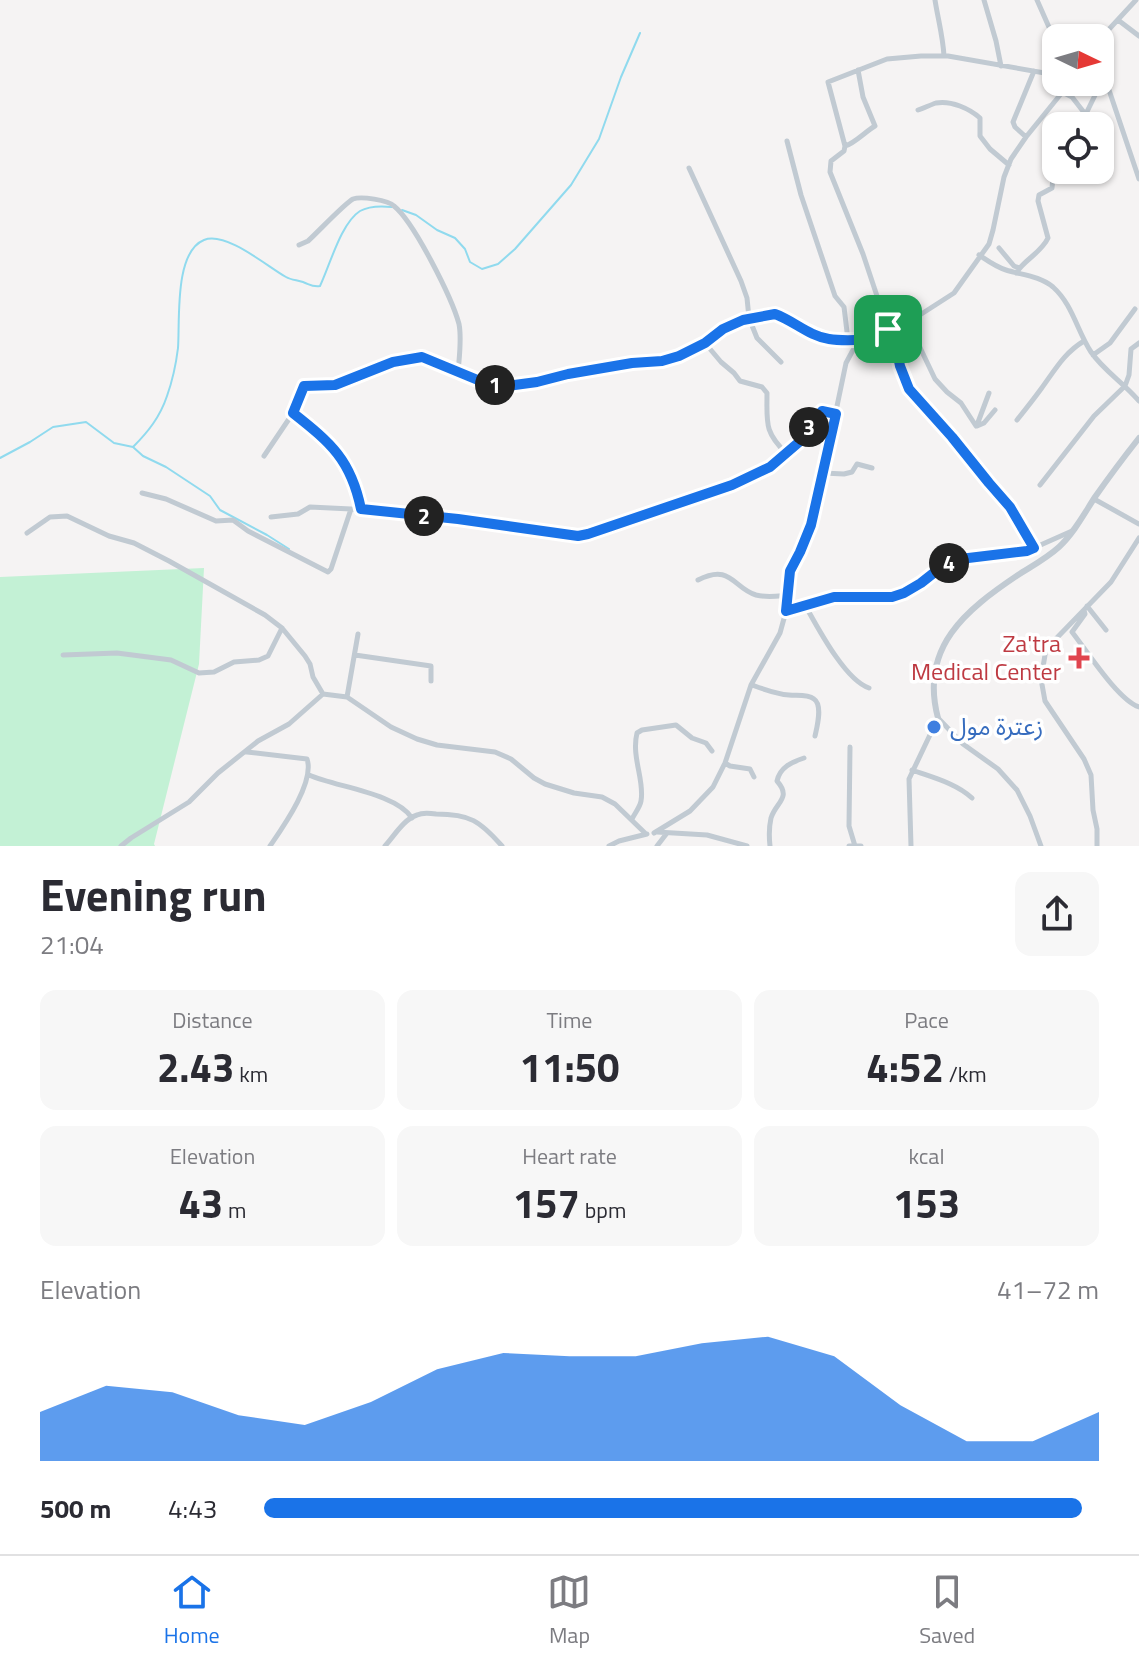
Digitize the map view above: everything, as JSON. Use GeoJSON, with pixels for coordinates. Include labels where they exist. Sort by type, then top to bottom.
{"type":"FeatureCollection","features":[{"type":"Feature","properties":{"kind":"street"},"geometry":{"type":"LineString","coordinates":[[935,0],[944,56]]}},
{"type":"Feature","properties":{"kind":"street"},"geometry":{"type":"LineString","coordinates":[[984,0],[1001,66]]}},
{"type":"Feature","properties":{"kind":"street"},"geometry":{"type":"LineString","coordinates":[[1037,0],[1048,24]]}},
{"type":"Feature","properties":{"kind":"street"},"geometry":{"type":"LineString","coordinates":[[1114,24],[1136,0]]}},
{"type":"Feature","properties":{"kind":"street"},"geometry":{"type":"LineString","coordinates":[[1118,20],[1139,36]]}},
{"type":"Feature","properties":{"kind":"street"},"geometry":{"type":"LineString","coordinates":[[1034,548],[1010,507],[909,389],[890,328],[830,172],[831,161],[844,151],[845,146],[828,82],[887,59],[944,56],[1042,72]]}},
{"type":"Feature","properties":{"kind":"street"},"geometry":{"type":"LineString","coordinates":[[845,146],[875,126],[863,97],[858,70]]}},
{"type":"Feature","properties":{"kind":"street"},"geometry":{"type":"LineString","coordinates":[[1026,137],[1013,122],[1034,71]]}},
{"type":"Feature","properties":{"kind":"street"},"geometry":{"type":"LineString","coordinates":[[1087,112],[1092,98],[1104,82],[1139,179]]}},
{"type":"Feature","properties":{"kind":"street"},"geometry":{"type":"LineString","coordinates":[[654,833],[690,811],[713,787],[725,763],[751,685],[780,633],[789,595],[790,571],[811,525],[846,363],[853,350],[868,337],[912,320],[954,293],[989,244],[1009,165],[1026,137],[1059,96]]}},
{"type":"Feature","properties":{"kind":"street"},"geometry":{"type":"LineString","coordinates":[[1070,96],[1084,112]]}},
{"type":"Feature","properties":{"kind":"street"},"geometry":{"type":"LineString","coordinates":[[918,110],[935,103],[959,106],[976,114],[980,118],[980,136],[1009,165]]}},
{"type":"Feature","properties":{"kind":"street"},"geometry":{"type":"LineString","coordinates":[[787,141],[801,195],[835,296],[844,307],[848,340]]}},
{"type":"Feature","properties":{"kind":"street"},"geometry":{"type":"LineString","coordinates":[[689,168],[741,281],[757,338],[781,362]]}},
{"type":"Feature","properties":{"kind":"street"},"geometry":{"type":"LineString","coordinates":[[1018,270],[1044,246],[1048,238],[1038,201],[1039,195],[1053,184]]}},
{"type":"Feature","properties":{"kind":"street"},"geometry":{"type":"LineString","coordinates":[[299,245],[308,241],[353,199],[370,198],[393,204],[426,253],[460,327],[458,373]]}},
{"type":"Feature","properties":{"kind":"street"},"geometry":{"type":"LineString","coordinates":[[999,248],[1018,270]]}},
{"type":"Feature","properties":{"kind":"street"},"geometry":{"type":"LineString","coordinates":[[979,255],[995,266],[1018,270],[1051,285],[1067,305],[1093,355],[1139,401]]}},
{"type":"Feature","properties":{"kind":"street"},"geometry":{"type":"LineString","coordinates":[[1093,355],[1110,343],[1135,309]]}},
{"type":"Feature","properties":{"kind":"street"},"geometry":{"type":"LineString","coordinates":[[264,456],[293,413],[304,386],[335,385],[393,362],[422,357],[485,383],[507,386],[620,365],[662,361],[679,356],[705,343],[723,329],[749,318],[775,314],[830,339],[863,340]]}},
{"type":"Feature","properties":{"kind":"street"},"geometry":{"type":"LineString","coordinates":[[912,320],[915,337],[935,379],[961,403],[976,426]]}},
{"type":"Feature","properties":{"kind":"street"},"geometry":{"type":"LineString","coordinates":[[1017,420],[1058,363],[1084,341]]}},
{"type":"Feature","properties":{"kind":"street"},"geometry":{"type":"LineString","coordinates":[[705,343],[740,381],[762,387],[767,393],[767,427],[773,441],[787,454]]}},
{"type":"Feature","properties":{"kind":"street"},"geometry":{"type":"LineString","coordinates":[[1040,485],[1094,416],[1125,386],[1131,349],[1139,343]]}},
{"type":"Feature","properties":{"kind":"street"},"geometry":{"type":"LineString","coordinates":[[976,426],[989,393]]}},
{"type":"Feature","properties":{"kind":"street"},"geometry":{"type":"LineString","coordinates":[[976,426],[984,423],[995,410]]}},
{"type":"Feature","properties":{"kind":"street"},"geometry":{"type":"LineString","coordinates":[[271,517],[298,514],[310,507],[361,509],[578,536],[732,485],[770,467],[787,454],[822,411],[836,414]]}},
{"type":"Feature","properties":{"kind":"street"},"geometry":{"type":"LineString","coordinates":[[293,413],[326,439],[339,454],[361,509]]}},
{"type":"Feature","properties":{"kind":"street"},"geometry":{"type":"LineString","coordinates":[[1041,846],[1017,790],[998,769],[963,744],[938,718],[934,706],[936,663],[946,640],[976,605],[1058,547],[1139,438]]}},
{"type":"Feature","properties":{"kind":"street"},"geometry":{"type":"LineString","coordinates":[[823,473],[852,472],[857,464],[872,468]]}},
{"type":"Feature","properties":{"kind":"street"},"geometry":{"type":"LineString","coordinates":[[142,493],[166,499],[216,521],[233,520],[248,531],[328,572],[351,509]]}},
{"type":"Feature","properties":{"kind":"street"},"geometry":{"type":"LineString","coordinates":[[1094,499],[1139,524]]}},
{"type":"Feature","properties":{"kind":"street"},"geometry":{"type":"LineString","coordinates":[[27,533],[50,517],[67,516],[169,561],[265,615],[282,628],[310,664],[313,677],[323,694]]}},
{"type":"Feature","properties":{"kind":"street"},"geometry":{"type":"LineString","coordinates":[[786,611],[834,597],[892,597],[912,588],[950,562],[1027,551],[1074,529]]}},
{"type":"Feature","properties":{"kind":"street"},"geometry":{"type":"LineString","coordinates":[[1097,846],[1091,775],[1084,759],[1045,701],[1041,679],[1046,649],[1111,582],[1139,538]]}},
{"type":"Feature","properties":{"kind":"street"},"geometry":{"type":"LineString","coordinates":[[698,580],[707,575],[722,574],[752,594],[769,597],[789,595]]}},
{"type":"Feature","properties":{"kind":"street"},"geometry":{"type":"LineString","coordinates":[[805,605],[830,648],[861,686],[869,688]]}},
{"type":"Feature","properties":{"kind":"street"},"geometry":{"type":"LineString","coordinates":[[1086,608],[1106,630]]}},
{"type":"Feature","properties":{"kind":"street"},"geometry":{"type":"LineString","coordinates":[[1086,608],[1072,632],[1121,695],[1139,707]]}},
{"type":"Feature","properties":{"kind":"street"},"geometry":{"type":"LineString","coordinates":[[63,655],[117,653],[171,660],[199,673],[214,672],[234,662],[268,656],[282,628]]}},
{"type":"Feature","properties":{"kind":"street"},"geometry":{"type":"LineString","coordinates":[[347,697],[358,634]]}},
{"type":"Feature","properties":{"kind":"street"},"geometry":{"type":"LineString","coordinates":[[355,655],[431,666],[431,681]]}},
{"type":"Feature","properties":{"kind":"street"},"geometry":{"type":"LineString","coordinates":[[751,685],[813,698],[817,702],[818,713],[815,736]]}},
{"type":"Feature","properties":{"kind":"street"},"geometry":{"type":"LineString","coordinates":[[121,846],[189,802],[245,751],[289,724],[323,694],[347,697],[391,727],[417,739],[437,745],[495,752],[511,759],[545,784],[609,800],[646,834]]}},
{"type":"Feature","properties":{"kind":"street"},"geometry":{"type":"LineString","coordinates":[[911,846],[909,779],[938,718]]}},
{"type":"Feature","properties":{"kind":"street"},"geometry":{"type":"LineString","coordinates":[[632,819],[641,803],[642,791],[636,756],[637,733],[676,725],[692,738],[706,743],[712,751]]}},
{"type":"Feature","properties":{"kind":"street"},"geometry":{"type":"LineString","coordinates":[[850,747],[849,826],[852,846],[861,846]]}},
{"type":"Feature","properties":{"kind":"street"},"geometry":{"type":"LineString","coordinates":[[245,751],[307,759],[309,764],[309,775],[298,801],[270,846]]}},
{"type":"Feature","properties":{"kind":"street"},"geometry":{"type":"LineString","coordinates":[[770,846],[771,819],[784,791],[777,781],[778,775],[793,762],[804,758]]}},
{"type":"Feature","properties":{"kind":"street"},"geometry":{"type":"LineString","coordinates":[[725,763],[750,769],[754,777]]}},
{"type":"Feature","properties":{"kind":"street"},"geometry":{"type":"LineString","coordinates":[[912,770],[949,784],[972,798]]}},
{"type":"Feature","properties":{"kind":"street"},"geometry":{"type":"LineString","coordinates":[[309,775],[394,802],[407,810],[412,818]]}},
{"type":"Feature","properties":{"kind":"street"},"geometry":{"type":"LineString","coordinates":[[385,846],[419,813],[459,814],[474,820],[502,846]]}},
{"type":"Feature","properties":{"kind":"street"},"geometry":{"type":"LineString","coordinates":[[657,846],[667,832]]}},
{"type":"Feature","properties":{"kind":"street"},"geometry":{"type":"LineString","coordinates":[[609,846],[646,834],[667,832],[718,837],[747,846]]}},
{"type":"Feature","properties":{"kind":"green space"},"geometry":{"type":"Polygon","coordinates":[[[204,568],[199,664],[155,846],[0,846],[0,577],[204,568]]]}},
{"type":"Feature","properties":{"kind":"waterway"},"geometry":{"type":"LineString","coordinates":[[402,210],[455,238],[465,249],[470,262],[482,269],[498,264],[571,185],[599,139],[640,33]]}},
{"type":"Feature","properties":{"kind":"waterway"},"geometry":{"type":"LineString","coordinates":[[0,458],[53,427],[86,422],[114,443],[133,447],[149,430],[164,404],[174,373],[183,272],[194,247],[204,240],[213,239],[235,245],[288,278],[320,286],[342,234],[353,217],[368,208],[392,207]]}},
{"type":"Feature","properties":{"kind":"waterway"},"geometry":{"type":"LineString","coordinates":[[133,447],[210,496],[220,510],[289,549]]}},
{"type":"Feature","properties":{"kind":"place","name":"Za'tra Medical Center"},"geometry":{"type":"Point","coordinates":[1079,658]}},
{"type":"Feature","properties":{"kind":"place","name":"زعترة مول"},"geometry":{"type":"Point","coordinates":[934,727]}},
{"type":"Feature","properties":{"kind":"route"},"geometry":{"type":"LineString","coordinates":[[775,314],[802,329],[830,339],[863,340],[888,329],[892,327],[900,366],[909,389],[1010,507],[1034,548],[950,562],[921,583],[892,597],[834,597],[786,611],[790,571],[811,525],[836,414],[822,411],[787,454],[770,467],[732,485],[588,534],[567,536],[458,519],[361,509],[339,454],[326,439],[293,413],[304,386],[335,385],[393,362],[422,357],[485,383],[507,386],[632,363],[662,361],[705,343],[723,329],[758,316],[775,314]]}}]}
